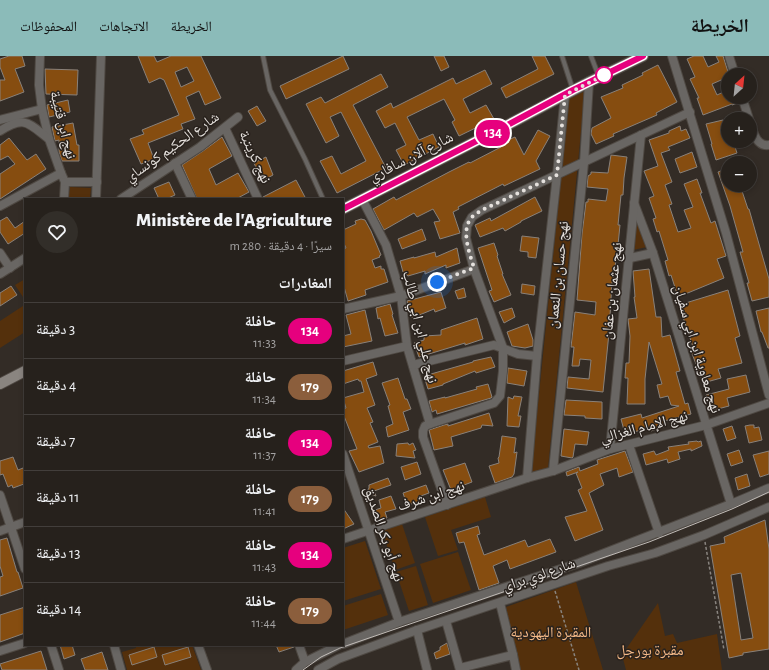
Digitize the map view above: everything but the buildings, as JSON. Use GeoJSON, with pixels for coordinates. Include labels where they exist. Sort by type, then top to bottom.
{"type":"FeatureCollection","features":[{"type":"Feature","properties":{"kind":"street","name":"نهج ابن قتيبة"},"geometry":{"type":"LineString","coordinates":[[40,56],[39,85],[42,109],[49,139],[65,182],[64,198]]}},
{"type":"Feature","properties":{"kind":"street"},"geometry":{"type":"LineString","coordinates":[[96,198],[101,56]]}},
{"type":"Feature","properties":{"kind":"street","name":"شارع آلان سافاري"},"geometry":{"type":"LineString","coordinates":[[344,208],[589,82],[643,56]]}},
{"type":"Feature","properties":{"kind":"street"},"geometry":{"type":"LineString","coordinates":[[672,56],[726,233],[769,395]]}},
{"type":"Feature","properties":{"kind":"street"},"geometry":{"type":"LineString","coordinates":[[729,56],[733,68]]}},
{"type":"Feature","properties":{"kind":"street","name":"نهج حسان بن النعمان"},"geometry":{"type":"LineString","coordinates":[[553,471],[584,163],[589,82]]}},
{"type":"Feature","properties":{"kind":"street","name":"نهج حسان بن النعمان"},"geometry":{"type":"LineString","coordinates":[[527,478],[537,356],[557,175],[569,93]]}},
{"type":"Feature","properties":{"kind":"street"},"geometry":{"type":"LineString","coordinates":[[0,131],[11,120],[42,109]]}},
{"type":"Feature","properties":{"kind":"street"},"geometry":{"type":"LineString","coordinates":[[447,505],[423,437],[425,426],[494,403],[500,396],[504,371],[503,348],[474,268],[466,238],[467,226],[472,217],[482,210],[690,112]]}},
{"type":"Feature","properties":{"kind":"street","name":"شارع الحكيم كونساي"},"geometry":{"type":"LineString","coordinates":[[122,198],[200,147],[238,117]]}},
{"type":"Feature","properties":{"kind":"street"},"geometry":{"type":"LineString","coordinates":[[0,120],[25,122],[49,139]]}},
{"type":"Feature","properties":{"kind":"street","name":"نهج كريتبة"},"geometry":{"type":"LineString","coordinates":[[225,128],[258,198]]}},
{"type":"Feature","properties":{"kind":"street","name":"نهج عثمان بن عفان"},"geometry":{"type":"LineString","coordinates":[[610,449],[642,135]]}},
{"type":"Feature","properties":{"kind":"street"},"geometry":{"type":"LineString","coordinates":[[757,138],[758,141],[766,146],[769,145]]}},
{"type":"Feature","properties":{"kind":"street"},"geometry":{"type":"LineString","coordinates":[[175,163],[192,198]]}},
{"type":"Feature","properties":{"kind":"street"},"geometry":{"type":"LineString","coordinates":[[0,206],[61,173]]}},
{"type":"Feature","properties":{"kind":"street"},"geometry":{"type":"LineString","coordinates":[[65,182],[97,182]]}},
{"type":"Feature","properties":{"kind":"street","name":"نهج علي ابن ابي طالب"},"geometry":{"type":"LineString","coordinates":[[362,199],[386,245],[401,296],[407,346],[430,424]]}},
{"type":"Feature","properties":{"kind":"street","name":"نهج معاوية ابن ابي سفيان"},"geometry":{"type":"LineString","coordinates":[[634,203],[653,253],[731,504]]}},
{"type":"Feature","properties":{"kind":"street"},"geometry":{"type":"LineString","coordinates":[[0,253],[10,268]]}},
{"type":"Feature","properties":{"kind":"street"},"geometry":{"type":"LineString","coordinates":[[630,258],[653,253]]}},
{"type":"Feature","properties":{"kind":"street"},"geometry":{"type":"LineString","coordinates":[[0,274],[24,259]]}},
{"type":"Feature","properties":{"kind":"street"},"geometry":{"type":"LineString","coordinates":[[344,309],[401,296],[474,268]]}},
{"type":"Feature","properties":{"kind":"street"},"geometry":{"type":"LineString","coordinates":[[344,361],[407,346]]}},
{"type":"Feature","properties":{"kind":"street"},"geometry":{"type":"LineString","coordinates":[[413,365],[494,346],[518,354],[537,356]]}},
{"type":"Feature","properties":{"kind":"street"},"geometry":{"type":"LineString","coordinates":[[0,384],[24,372]]}},
{"type":"Feature","properties":{"kind":"street","name":"نهج الإمام الغزالي"},"geometry":{"type":"LineString","coordinates":[[527,478],[553,471],[610,449],[706,425],[769,403]]}},
{"type":"Feature","properties":{"kind":"street"},"geometry":{"type":"LineString","coordinates":[[629,445],[659,533]]}},
{"type":"Feature","properties":{"kind":"street","name":"نهج أبو بكر الصديق"},"geometry":{"type":"LineString","coordinates":[[344,458],[399,622]]}},
{"type":"Feature","properties":{"kind":"street","name":"نهج ابن شرف"},"geometry":{"type":"LineString","coordinates":[[344,539],[527,478]]}},
{"type":"Feature","properties":{"kind":"street","name":"شارع لوي براي"},"geometry":{"type":"LineString","coordinates":[[344,644],[399,622],[579,563],[659,533],[769,488]]}},
{"type":"Feature","properties":{"kind":"street"},"geometry":{"type":"LineString","coordinates":[[0,495],[24,566]]}},
{"type":"Feature","properties":{"kind":"street","name":"شارع لوي براي"},"geometry":{"type":"LineString","coordinates":[[318,670],[338,659],[417,630],[608,566],[655,553],[704,535],[769,507]]}},
{"type":"Feature","properties":{"kind":"street"},"geometry":{"type":"LineString","coordinates":[[0,531],[24,522]]}},
{"type":"Feature","properties":{"kind":"street"},"geometry":{"type":"LineString","coordinates":[[500,603],[516,670]]}},
{"type":"Feature","properties":{"kind":"street"},"geometry":{"type":"LineString","coordinates":[[446,621],[460,669],[513,655]]}},
{"type":"Feature","properties":{"kind":"street"},"geometry":{"type":"LineString","coordinates":[[417,630],[427,670]]}},
{"type":"Feature","properties":{"kind":"street"},"geometry":{"type":"LineString","coordinates":[[0,651],[24,643]]}},
{"type":"Feature","properties":{"kind":"street"},"geometry":{"type":"LineString","coordinates":[[51,646],[59,670]]}},
{"type":"Feature","properties":{"kind":"street"},"geometry":{"type":"LineString","coordinates":[[114,646],[121,670]]}},
{"type":"Feature","properties":{"kind":"street"},"geometry":{"type":"LineString","coordinates":[[198,646],[207,670]]}},
{"type":"Feature","properties":{"kind":"street"},"geometry":{"type":"LineString","coordinates":[[299,646],[304,661]]}},
{"type":"Feature","properties":{"kind":"street"},"geometry":{"type":"LineString","coordinates":[[296,670],[304,661],[336,646]]}},
{"type":"Feature","properties":{"kind":"lane"},"geometry":{"type":"LineString","coordinates":[[264,56],[270,90],[305,159],[323,198]]}},
{"type":"Feature","properties":{"kind":"lane"},"geometry":{"type":"LineString","coordinates":[[562,56],[569,93]]}},
{"type":"Feature","properties":{"kind":"lane"},"geometry":{"type":"LineString","coordinates":[[591,56],[599,77]]}},
{"type":"Feature","properties":{"kind":"path"},"geometry":{"type":"LineString","coordinates":[[704,535],[724,650]]}},
{"type":"Feature","properties":{"kind":"path"},"geometry":{"type":"LineString","coordinates":[[554,585],[579,670]]}},
{"type":"Feature","properties":{"kind":"green space"},"geometry":{"type":"Polygon","coordinates":[[[585,91],[548,468],[531,473],[569,99],[585,91]]]}},
{"type":"Feature","properties":{"kind":"green space"},"geometry":{"type":"Polygon","coordinates":[[[70,187],[91,188],[90,198],[68,198],[70,187]]]}},
{"type":"Feature","properties":{"kind":"green space"},"geometry":{"type":"Polygon","coordinates":[[[636,212],[647,247],[633,250],[636,212]]]}},
{"type":"Feature","properties":{"kind":"green space"},"geometry":{"type":"Polygon","coordinates":[[[24,280],[24,298],[15,285],[24,280]]]}},
{"type":"Feature","properties":{"kind":"green space"},"geometry":{"type":"Polygon","coordinates":[[[23,306],[24,308],[24,333],[0,348],[0,321],[23,306]]]}},
{"type":"Feature","properties":{"kind":"green space"},"geometry":{"type":"Polygon","coordinates":[[[485,497],[491,517],[451,530],[458,550],[438,556],[425,517],[485,497]]]}},
{"type":"Feature","properties":{"kind":"green space"},"geometry":{"type":"Polygon","coordinates":[[[402,524],[415,563],[395,570],[382,531],[402,524]]]}},
{"type":"Feature","properties":{"kind":"green space"},"geometry":{"type":"Polygon","coordinates":[[[365,541],[381,589],[344,601],[344,548],[365,541]]]}},
{"type":"Feature","properties":{"kind":"green space"},"geometry":{"type":"Polygon","coordinates":[[[458,552],[471,590],[433,603],[420,564],[458,552]]]}},
{"type":"Feature","properties":{"kind":"green space"},"geometry":{"type":"Polygon","coordinates":[[[416,566],[428,605],[409,611],[396,572],[416,566]]]}},
{"type":"Feature","properties":{"kind":"green space","name":"المقبرة اليهودية"},"geometry":{"type":"Polygon","coordinates":[[[576,582],[603,670],[519,670],[506,607],[576,582]]]}},
{"type":"Feature","properties":{"kind":"green space"},"geometry":{"type":"Polygon","coordinates":[[[381,594],[388,615],[344,630],[344,606],[381,594]]]}},
{"type":"Feature","properties":{"kind":"green space","name":"المقبرة اليهودية"},"geometry":{"type":"Polygon","coordinates":[[[658,603],[665,636],[673,634],[677,643],[717,634],[722,670],[626,670],[622,655],[658,603]]]}},
{"type":"Feature","properties":{"kind":"green space"},"geometry":{"type":"Polygon","coordinates":[[[136,646],[192,646],[201,670],[127,670],[122,652],[136,648],[136,646]]]}},
{"type":"Feature","properties":{"kind":"tram line"},"geometry":{"type":"LineString","coordinates":[[303,670],[321,657],[340,648],[649,542],[732,509],[769,492]]}},
{"type":"Feature","properties":{"kind":"bus line","name":"134"},"geometry":{"type":"LineString","coordinates":[[344,208],[573,90],[643,56]]}},
{"type":"Feature","properties":{"kind":"route"},"geometry":{"type":"LineString","coordinates":[[437,282],[474,268],[466,238],[467,226],[472,217],[482,210],[557,175],[565,95],[604,75]]}},
{"type":"Feature","properties":{"kind":"park label","name":"مقبرة بورجل"},"geometry":{"type":"Point","coordinates":[650,650]}}]}
